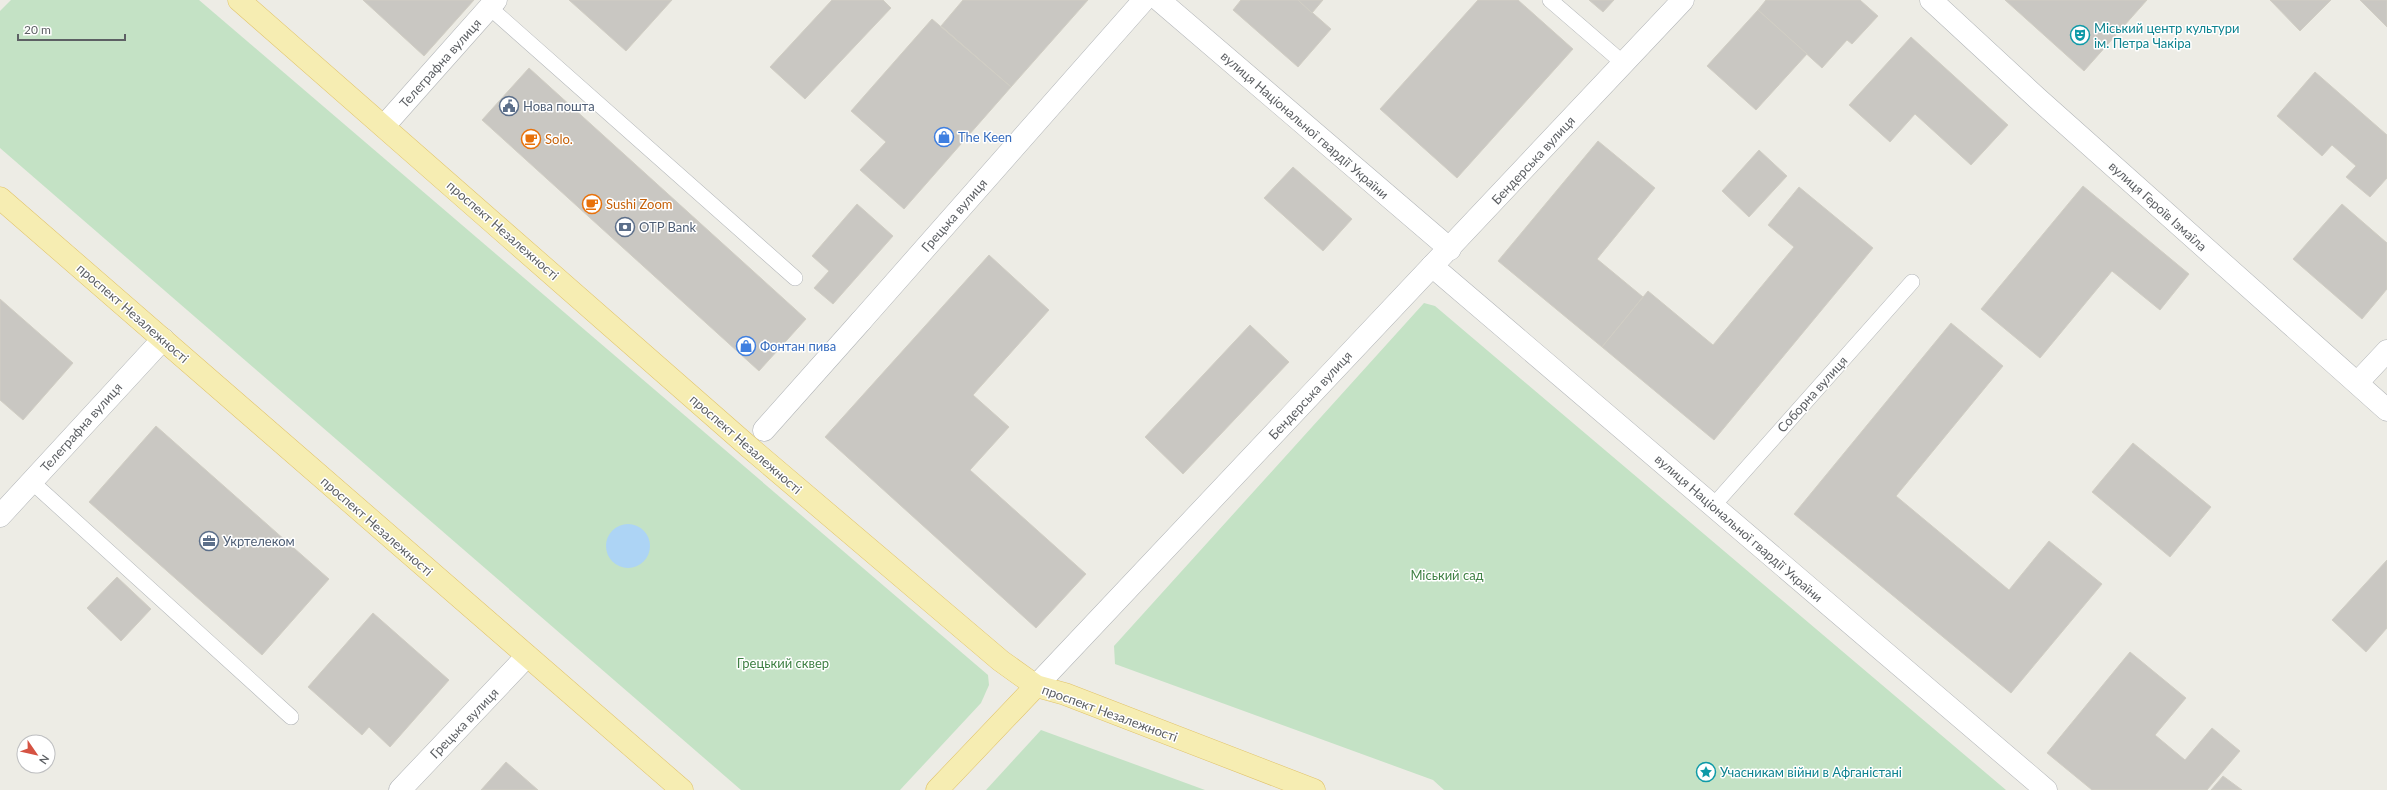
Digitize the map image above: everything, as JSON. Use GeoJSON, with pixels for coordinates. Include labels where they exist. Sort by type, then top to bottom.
{"type":"FeatureCollection","features":[{"type":"Feature","properties":{"kind":"main road","name":"проспект Незалежності"},"geometry":{"type":"LineString","coordinates":[[239,0],[749,447],[1001,661],[1036,686],[1065,694],[1314,790]]}},
{"type":"Feature","properties":{"kind":"main road","name":"проспект Незалежності"},"geometry":{"type":"LineString","coordinates":[[0,198],[682,790]]}},
{"type":"Feature","properties":{"kind":"main road","name":"Бендерська вулиця"},"geometry":{"type":"LineString","coordinates":[[938,790],[1036,686]]}},
{"type":"Feature","properties":{"kind":"street","name":"Грецька вулиця"},"geometry":{"type":"LineString","coordinates":[[764,430],[1144,0]]}},
{"type":"Feature","properties":{"kind":"street","name":"вулиця Національної гвардії України"},"geometry":{"type":"LineString","coordinates":[[1159,0],[1450,249]]}},
{"type":"Feature","properties":{"kind":"street","name":"Бендерська вулиця"},"geometry":{"type":"LineString","coordinates":[[1036,686],[1432,266],[1450,249],[1683,0]]}},
{"type":"Feature","properties":{"kind":"street","name":"вулиця Героїв Ізмаїла"},"geometry":{"type":"LineString","coordinates":[[1931,0],[2037,98],[2358,382],[2387,410]]}},
{"type":"Feature","properties":{"kind":"street","name":"Телеграфна вулиця"},"geometry":{"type":"LineString","coordinates":[[384,126],[493,4]]}},
{"type":"Feature","properties":{"kind":"street","name":"вулиця Національної гвардії України"},"geometry":{"type":"LineString","coordinates":[[1432,266],[2046,790]]}},
{"type":"Feature","properties":{"kind":"street","name":"Телеграфна вулиця"},"geometry":{"type":"LineString","coordinates":[[0,516],[163,339]]}},
{"type":"Feature","properties":{"kind":"street"},"geometry":{"type":"LineString","coordinates":[[2358,382],[2387,351]]}},
{"type":"Feature","properties":{"kind":"street","name":"Грецька вулиця"},"geometry":{"type":"LineString","coordinates":[[400,790],[527,656]]}},
{"type":"Feature","properties":{"kind":"lane"},"geometry":{"type":"LineString","coordinates":[[1550,0],[1623,63]]}},
{"type":"Feature","properties":{"kind":"lane"},"geometry":{"type":"LineString","coordinates":[[493,4],[795,278]]}},
{"type":"Feature","properties":{"kind":"lane","name":"Соборна вулиця"},"geometry":{"type":"LineString","coordinates":[[1713,506],[1912,282]]}},
{"type":"Feature","properties":{"kind":"lane"},"geometry":{"type":"LineString","coordinates":[[32,482],[291,717]]}},
{"type":"Feature","properties":{"kind":"green space","name":"Грецький сквер"},"geometry":{"type":"Polygon","coordinates":[[[11,0],[199,0],[988,675],[989,685],[981,703],[900,790],[741,790],[0,148],[0,11],[11,0]]]}},
{"type":"Feature","properties":{"kind":"green space","name":"Міський сад"},"geometry":{"type":"Polygon","coordinates":[[[1424,303],[1435,306],[2006,790],[1444,790],[1433,780],[1115,664],[1114,646],[1424,303]]]}},
{"type":"Feature","properties":{"kind":"green space"},"geometry":{"type":"Polygon","coordinates":[[[1041,730],[1205,790],[986,790],[1041,730]]]}},
{"type":"Feature","properties":{"kind":"water"},"geometry":{"type":"Polygon","coordinates":[[[628,524],[640,528],[646,534],[650,546],[646,558],[640,564],[628,568],[616,564],[610,558],[606,546],[610,534],[616,528],[628,524]]]}},
{"type":"Feature","properties":{"kind":"building"},"geometry":{"type":"Polygon","coordinates":[[[363,0],[474,0],[424,56],[363,0]]]}},
{"type":"Feature","properties":{"kind":"building"},"geometry":{"type":"Polygon","coordinates":[[[569,0],[672,0],[626,51],[569,0]]]}},
{"type":"Feature","properties":{"kind":"building"},"geometry":{"type":"Polygon","coordinates":[[[832,0],[883,0],[891,8],[805,99],[770,67],[832,0]]]}},
{"type":"Feature","properties":{"kind":"building"},"geometry":{"type":"Polygon","coordinates":[[[963,0],[1088,0],[1011,87],[941,26],[963,0]]]}},
{"type":"Feature","properties":{"kind":"building"},"geometry":{"type":"Polygon","coordinates":[[[1241,0],[1298,0],[1331,29],[1298,67],[1233,10],[1241,0]]]}},
{"type":"Feature","properties":{"kind":"building"},"geometry":{"type":"Polygon","coordinates":[[[1298,0],[1323,0],[1312,13],[1298,0]]]}},
{"type":"Feature","properties":{"kind":"building"},"geometry":{"type":"Polygon","coordinates":[[[1478,0],[1518,0],[1573,49],[1457,178],[1380,109],[1478,0]]]}},
{"type":"Feature","properties":{"kind":"building"},"geometry":{"type":"Polygon","coordinates":[[[1589,0],[1614,0],[1603,12],[1589,0]]]}},
{"type":"Feature","properties":{"kind":"building"},"geometry":{"type":"Polygon","coordinates":[[[1766,0],[1860,0],[1878,16],[1852,44],[1847,40],[1822,68],[1758,10],[1766,0]]]}},
{"type":"Feature","properties":{"kind":"building","name":"Міський центр культури ім. Петра Чакіра"},"geometry":{"type":"Polygon","coordinates":[[[2005,0],[2147,0],[2084,71],[2005,0]]]}},
{"type":"Feature","properties":{"kind":"building"},"geometry":{"type":"Polygon","coordinates":[[[2270,0],[2331,0],[2300,31],[2270,0]]]}},
{"type":"Feature","properties":{"kind":"building"},"geometry":{"type":"Polygon","coordinates":[[[2360,0],[2387,0],[2387,27],[2360,0]]]}},
{"type":"Feature","properties":{"kind":"building"},"geometry":{"type":"Polygon","coordinates":[[[1758,10],[1807,54],[1756,110],[1707,66],[1758,10]]]}},
{"type":"Feature","properties":{"kind":"building"},"geometry":{"type":"Polygon","coordinates":[[[932,19],[1011,87],[904,209],[860,170],[886,142],[851,111],[932,19]]]}},
{"type":"Feature","properties":{"kind":"building"},"geometry":{"type":"Polygon","coordinates":[[[1911,37],[2008,125],[1971,165],[1915,114],[1890,142],[1849,105],[1911,37]]]}},
{"type":"Feature","properties":{"kind":"building"},"geometry":{"type":"Polygon","coordinates":[[[529,68],[806,319],[759,371],[482,120],[529,68]]]}},
{"type":"Feature","properties":{"kind":"building"},"geometry":{"type":"Polygon","coordinates":[[[2315,72],[2387,135],[2387,178],[2370,197],[2346,177],[2356,166],[2332,145],[2322,156],[2277,116],[2315,72]]]}},
{"type":"Feature","properties":{"kind":"building"},"geometry":{"type":"Polygon","coordinates":[[[1598,141],[1655,188],[1597,259],[1643,297],[1602,347],[1498,261],[1598,141]]]}},
{"type":"Feature","properties":{"kind":"building"},"geometry":{"type":"Polygon","coordinates":[[[1759,150],[1787,176],[1749,217],[1722,191],[1759,150]]]}},
{"type":"Feature","properties":{"kind":"building"},"geometry":{"type":"Polygon","coordinates":[[[1293,167],[1352,219],[1323,251],[1264,198],[1293,167]]]}},
{"type":"Feature","properties":{"kind":"building"},"geometry":{"type":"Polygon","coordinates":[[[2083,186],[2189,274],[2160,310],[2112,271],[2040,358],[1981,309],[2083,186]]]}},
{"type":"Feature","properties":{"kind":"building"},"geometry":{"type":"Polygon","coordinates":[[[1799,187],[1873,248],[1714,440],[1602,347],[1648,291],[1713,345],[1794,247],[1768,225],[1799,187]]]}},
{"type":"Feature","properties":{"kind":"building"},"geometry":{"type":"Polygon","coordinates":[[[857,204],[893,236],[833,304],[814,288],[829,271],[812,256],[857,204]]]}},
{"type":"Feature","properties":{"kind":"building"},"geometry":{"type":"Polygon","coordinates":[[[2342,204],[2387,243],[2387,289],[2362,319],[2293,259],[2342,204]]]}},
{"type":"Feature","properties":{"kind":"building"},"geometry":{"type":"Polygon","coordinates":[[[989,255],[1049,310],[973,395],[1009,427],[970,470],[1086,574],[1036,628],[825,437],[989,255]]]}},
{"type":"Feature","properties":{"kind":"building"},"geometry":{"type":"Polygon","coordinates":[[[0,299],[73,363],[23,420],[0,400],[0,299]]]}},
{"type":"Feature","properties":{"kind":"building"},"geometry":{"type":"Polygon","coordinates":[[[1951,323],[2003,366],[1896,496],[2009,590],[2049,541],[2102,584],[2011,693],[1794,514],[1951,323]]]}},
{"type":"Feature","properties":{"kind":"building"},"geometry":{"type":"Polygon","coordinates":[[[1250,325],[1289,362],[1183,474],[1145,437],[1250,325]]]}},
{"type":"Feature","properties":{"kind":"building","name":"Укртелеком"},"geometry":{"type":"Polygon","coordinates":[[[156,426],[329,579],[262,655],[89,502],[156,426]]]}},
{"type":"Feature","properties":{"kind":"building"},"geometry":{"type":"Polygon","coordinates":[[[2133,443],[2211,507],[2170,557],[2092,492],[2133,443]]]}},
{"type":"Feature","properties":{"kind":"building"},"geometry":{"type":"Polygon","coordinates":[[[2387,560],[2387,628],[2366,652],[2332,620],[2387,560]]]}},
{"type":"Feature","properties":{"kind":"building"},"geometry":{"type":"Polygon","coordinates":[[[117,577],[151,609],[121,641],[87,608],[117,577]]]}},
{"type":"Feature","properties":{"kind":"building"},"geometry":{"type":"Polygon","coordinates":[[[373,613],[449,680],[390,747],[369,727],[362,735],[308,687],[373,613]]]}},
{"type":"Feature","properties":{"kind":"building"},"geometry":{"type":"Polygon","coordinates":[[[2130,652],[2186,698],[2155,735],[2185,760],[2212,728],[2240,751],[2207,790],[2092,790],[2047,753],[2130,652]]]}},
{"type":"Feature","properties":{"kind":"building"},"geometry":{"type":"Polygon","coordinates":[[[506,762],[538,790],[481,790],[506,762]]]}},
{"type":"Feature","properties":{"kind":"building"},"geometry":{"type":"Polygon","coordinates":[[[2223,776],[2242,790],[2211,790],[2223,776]]]}},
{"type":"Feature","properties":{"kind":"place","name":"Міський центр культури ім. Петра Чакіра"},"geometry":{"type":"Point","coordinates":[2080,35]}},
{"type":"Feature","properties":{"kind":"place","name":"Нова пошта"},"geometry":{"type":"Point","coordinates":[509,106]}},
{"type":"Feature","properties":{"kind":"place","name":"The Keen"},"geometry":{"type":"Point","coordinates":[944,137]}},
{"type":"Feature","properties":{"kind":"place","name":"Solo."},"geometry":{"type":"Point","coordinates":[531,139]}},
{"type":"Feature","properties":{"kind":"place","name":"Sushi Zoom"},"geometry":{"type":"Point","coordinates":[592,204]}},
{"type":"Feature","properties":{"kind":"place","name":"OTP Bank"},"geometry":{"type":"Point","coordinates":[625,227]}},
{"type":"Feature","properties":{"kind":"place","name":"Фонтан пива"},"geometry":{"type":"Point","coordinates":[746,346]}},
{"type":"Feature","properties":{"kind":"place","name":"Укртелеком"},"geometry":{"type":"Point","coordinates":[209,541]}},
{"type":"Feature","properties":{"kind":"place","name":"Учасникам війни в Афганістані"},"geometry":{"type":"Point","coordinates":[1706,772]}}]}
